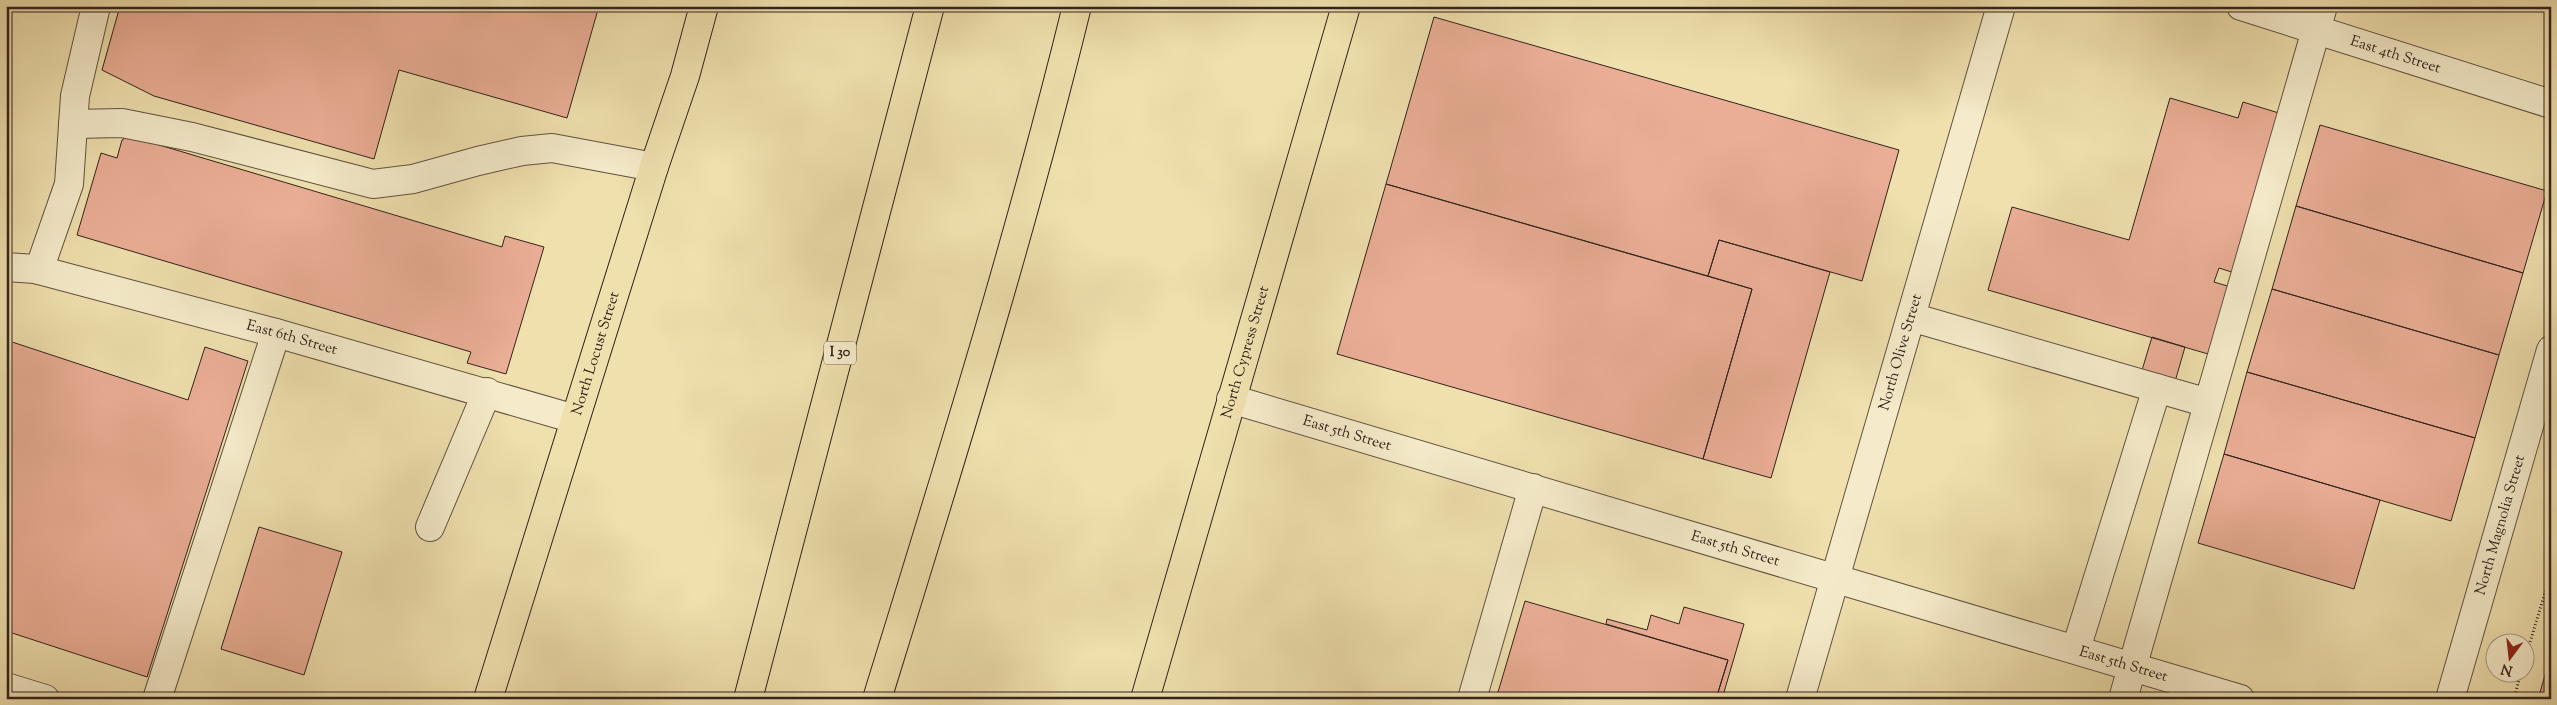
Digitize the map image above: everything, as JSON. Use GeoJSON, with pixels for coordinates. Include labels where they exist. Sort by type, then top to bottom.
{"type":"FeatureCollection","features":[{"type":"Feature","properties":{"kind":"main road","name":"North Locust Street"},"geometry":{"type":"LineString","coordinates":[[488,699],[654,167],[685,76],[704,6]]}},
{"type":"Feature","properties":{"kind":"main road","name":"I 30"},"geometry":{"type":"LineString","coordinates":[[748,699],[930,6]]}},
{"type":"Feature","properties":{"kind":"main road"},"geometry":{"type":"LineString","coordinates":[[877,699],[932,521],[1046,131],[1077,6]]}},
{"type":"Feature","properties":{"kind":"main road","name":"North Cypress Street"},"geometry":{"type":"LineString","coordinates":[[1145,699],[1346,6]]}},
{"type":"Feature","properties":{"kind":"street"},"geometry":{"type":"LineString","coordinates":[[39,270],[70,184],[75,96],[96,6]]}},
{"type":"Feature","properties":{"kind":"street","name":"North Olive Street"},"geometry":{"type":"LineString","coordinates":[[1800,699],[2001,6]]}},
{"type":"Feature","properties":{"kind":"street","name":"East 4th Street"},"geometry":{"type":"LineString","coordinates":[[2241,6],[2319,18],[2551,104]]}},
{"type":"Feature","properties":{"kind":"street"},"geometry":{"type":"LineString","coordinates":[[2123,699],[2319,18]]}},
{"type":"Feature","properties":{"kind":"street"},"geometry":{"type":"LineString","coordinates":[[73,124],[122,123],[192,137],[373,184],[413,180],[446,169],[505,155],[552,148],[654,167]]}},
{"type":"Feature","properties":{"kind":"street","name":"East 6th Street"},"geometry":{"type":"LineString","coordinates":[[6,267],[18,266],[39,270],[276,333],[487,392],[575,419]]}},
{"type":"Feature","properties":{"kind":"street"},"geometry":{"type":"LineString","coordinates":[[1911,318],[2208,403]]}},
{"type":"Feature","properties":{"kind":"street"},"geometry":{"type":"LineString","coordinates":[[157,699],[276,333]]}},
{"type":"Feature","properties":{"kind":"street","name":"North Magnolia Street"},"geometry":{"type":"LineString","coordinates":[[2450,699],[2551,350]]}},
{"type":"Feature","properties":{"kind":"street"},"geometry":{"type":"LineString","coordinates":[[2076,649],[2157,388]]}},
{"type":"Feature","properties":{"kind":"street"},"geometry":{"type":"LineString","coordinates":[[430,527],[487,392]]}},
{"type":"Feature","properties":{"kind":"street","name":"East 5th Street"},"geometry":{"type":"LineString","coordinates":[[1231,399],[2133,665],[2240,699]]}},
{"type":"Feature","properties":{"kind":"street"},"geometry":{"type":"LineString","coordinates":[[1472,699],[1533,488]]}},
{"type":"Feature","properties":{"kind":"street"},"geometry":{"type":"LineString","coordinates":[[6,687],[45,699]]}},
{"type":"Feature","properties":{"kind":"path"},"geometry":{"type":"LineString","coordinates":[[2533,632],[2551,573]]}},
{"type":"Feature","properties":{"kind":"path"},"geometry":{"type":"LineString","coordinates":[[2514,699],[2518,682]]}},
{"type":"Feature","properties":{"kind":"building"},"geometry":{"type":"Polygon","coordinates":[[[120,6],[599,6],[567,118],[399,70],[374,159],[154,96],[102,70],[120,6]]]}},
{"type":"Feature","properties":{"kind":"building"},"geometry":{"type":"Polygon","coordinates":[[[1434,17],[1899,150],[1862,281],[1719,240],[1708,276],[1386,184],[1434,17]]]}},
{"type":"Feature","properties":{"kind":"building"},"geometry":{"type":"Polygon","coordinates":[[[2170,98],[2238,118],[2243,102],[2282,114],[2238,274],[2219,268],[2214,282],[2234,288],[2215,356],[1988,290],[2012,207],[2129,240],[2170,98]]]}},
{"type":"Feature","properties":{"kind":"building"},"geometry":{"type":"Polygon","coordinates":[[[2320,125],[2547,191],[2523,273],[2296,206],[2320,125]]]}},
{"type":"Feature","properties":{"kind":"building"},"geometry":{"type":"Polygon","coordinates":[[[129,136],[502,247],[505,236],[544,247],[506,374],[467,363],[471,352],[77,235],[101,153],[117,158],[122,140],[129,136]]]}},
{"type":"Feature","properties":{"kind":"building"},"geometry":{"type":"Polygon","coordinates":[[[1386,184],[1752,289],[1703,459],[1337,354],[1386,184]]]}},
{"type":"Feature","properties":{"kind":"building"},"geometry":{"type":"Polygon","coordinates":[[[2296,206],[2523,273],[2499,355],[2272,289],[2296,206]]]}},
{"type":"Feature","properties":{"kind":"building"},"geometry":{"type":"Polygon","coordinates":[[[1719,240],[1830,272],[1771,478],[1703,459],[1752,289],[1708,276],[1719,240]]]}},
{"type":"Feature","properties":{"kind":"building"},"geometry":{"type":"Polygon","coordinates":[[[2272,289],[2499,355],[2475,438],[2247,372],[2272,289]]]}},
{"type":"Feature","properties":{"kind":"building"},"geometry":{"type":"Polygon","coordinates":[[[2152,337],[2185,347],[2170,399],[2136,390],[2152,337]]]}},
{"type":"Feature","properties":{"kind":"building"},"geometry":{"type":"Polygon","coordinates":[[[6,340],[188,400],[205,347],[248,361],[147,677],[6,631],[6,340]]]}},
{"type":"Feature","properties":{"kind":"building"},"geometry":{"type":"Polygon","coordinates":[[[2247,372],[2475,438],[2451,521],[2224,454],[2247,372]]]}},
{"type":"Feature","properties":{"kind":"building"},"geometry":{"type":"Polygon","coordinates":[[[2224,454],[2380,500],[2354,589],[2198,543],[2224,454]]]}},
{"type":"Feature","properties":{"kind":"building"},"geometry":{"type":"Polygon","coordinates":[[[259,527],[342,552],[304,675],[221,649],[259,527]]]}},
{"type":"Feature","properties":{"kind":"building"},"geometry":{"type":"Polygon","coordinates":[[[1525,601],[1728,660],[1716,699],[1496,699],[1525,601]]]}},
{"type":"Feature","properties":{"kind":"building"},"geometry":{"type":"Polygon","coordinates":[[[1684,607],[1744,624],[1722,699],[1716,699],[1728,660],[1606,624],[1607,619],[1647,630],[1651,615],[1679,624],[1684,607]]]}},
{"type":"Feature","properties":{"kind":"building"},"geometry":{"type":"Polygon","coordinates":[[[2551,655],[2551,699],[2538,699],[2551,655]]]}}]}
